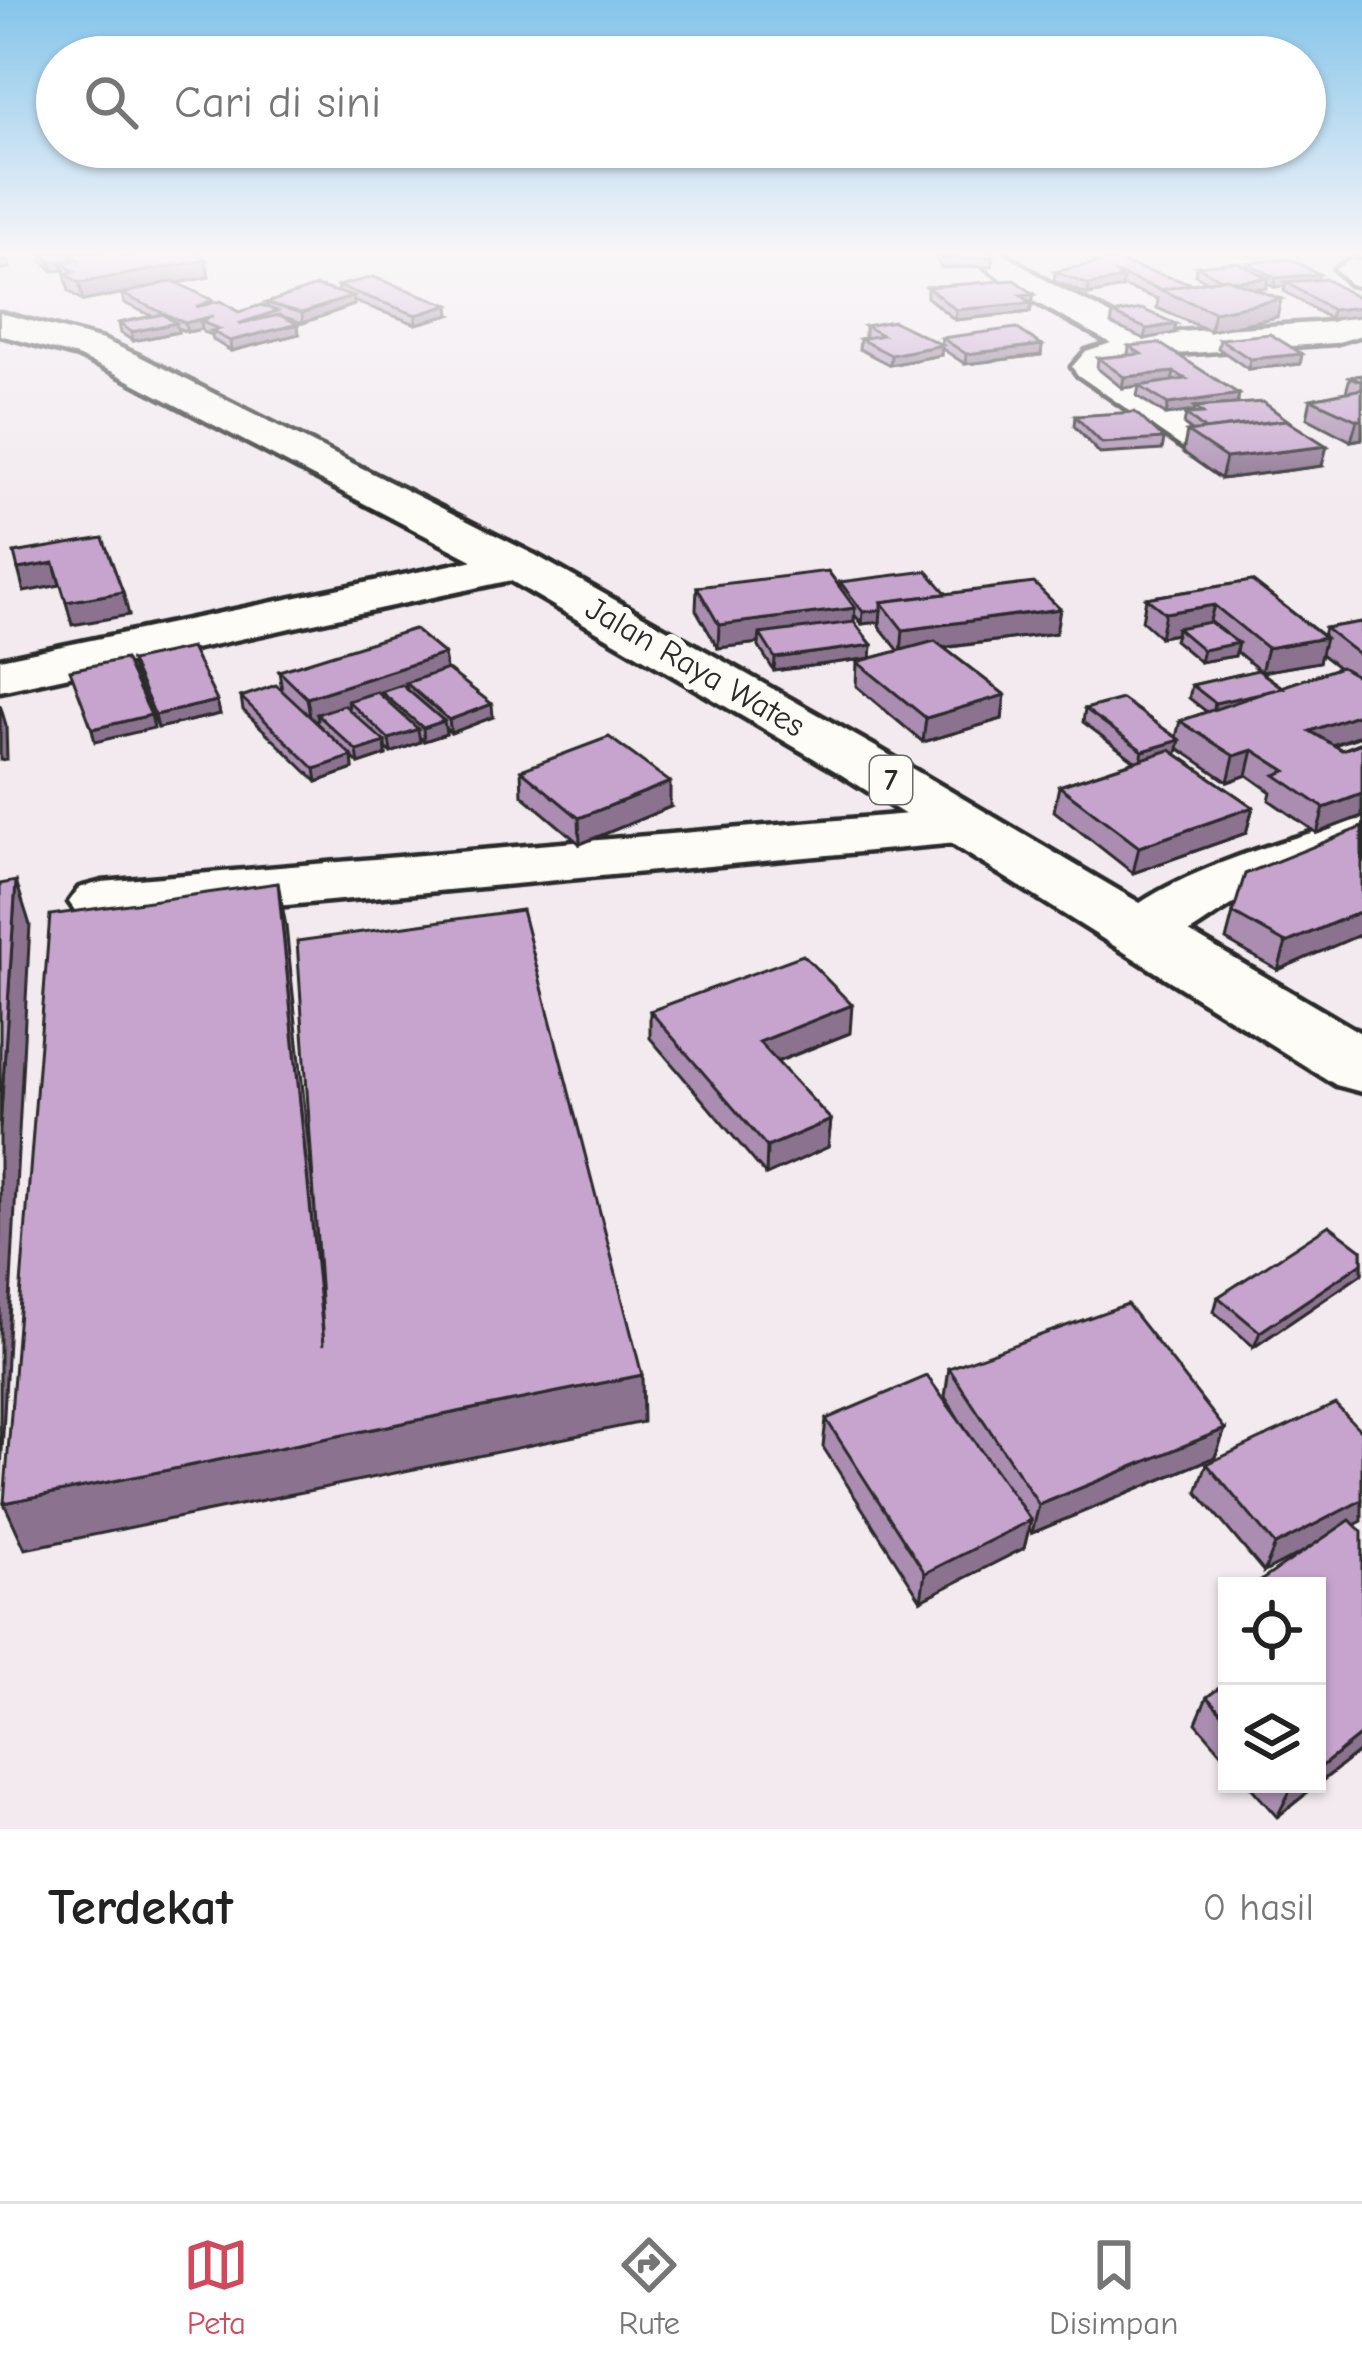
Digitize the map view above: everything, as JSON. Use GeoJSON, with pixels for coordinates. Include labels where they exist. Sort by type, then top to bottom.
{"type":"FeatureCollection","features":[{"type":"Feature","properties":{"kind":"main road","name":"Jalan Raya Wates"},"geometry":{"type":"LineString","coordinates":[[50,337],[124,363],[518,565],[968,827],[1362,1067]]}},
{"type":"Feature","properties":{"kind":"main road"},"geometry":{"type":"LineString","coordinates":[[1128,337],[1142,345]]}},
{"type":"Feature","properties":{"kind":"main road"},"geometry":{"type":"LineString","coordinates":[[1203,442],[1091,367],[1099,358],[1142,345],[1289,337]]}},
{"type":"Feature","properties":{"kind":"main road"},"geometry":{"type":"LineString","coordinates":[[0,674],[518,565]]}},
{"type":"Feature","properties":{"kind":"main road"},"geometry":{"type":"LineString","coordinates":[[102,902],[968,827]]}},
{"type":"Feature","properties":{"kind":"main road"},"geometry":{"type":"LineString","coordinates":[[1142,932],[1222,885],[1362,838]]}},
{"type":"Feature","properties":{"kind":"building"},"geometry":{"type":"Polygon","coordinates":[[[926,337],[942,345],[891,355],[860,339],[926,337]]]}},
{"type":"Feature","properties":{"kind":"building"},"geometry":{"type":"Polygon","coordinates":[[[1030,337],[1042,345],[966,354],[942,338],[1030,337]]]}},
{"type":"Feature","properties":{"kind":"building"},"geometry":{"type":"Polygon","coordinates":[[[1275,337],[1302,354],[1250,359],[1220,339],[1275,337]]]}},
{"type":"Feature","properties":{"kind":"building"},"geometry":{"type":"Polygon","coordinates":[[[1159,343],[1239,394],[1168,404],[1139,386],[1186,379],[1174,372],[1124,377],[1098,358],[1141,354],[1129,346],[1159,343]]]}},
{"type":"Feature","properties":{"kind":"building"},"geometry":{"type":"Polygon","coordinates":[[[1362,389],[1362,420],[1311,399],[1362,389]]]}},
{"type":"Feature","properties":{"kind":"building"},"geometry":{"type":"Polygon","coordinates":[[[1263,402],[1293,424],[1286,420],[1205,430],[1186,414],[1203,413],[1195,407],[1263,402]]]}},
{"type":"Feature","properties":{"kind":"building"},"geometry":{"type":"Polygon","coordinates":[[[1135,412],[1164,439],[1102,443],[1075,416],[1135,412]]]}},
{"type":"Feature","properties":{"kind":"building"},"geometry":{"type":"Polygon","coordinates":[[[1286,420],[1327,446],[1226,458],[1187,432],[1286,420]]]}},
{"type":"Feature","properties":{"kind":"building"},"geometry":{"type":"Polygon","coordinates":[[[103,538],[123,592],[66,602],[54,563],[18,569],[14,553],[103,538]]]}},
{"type":"Feature","properties":{"kind":"building"},"geometry":{"type":"Polygon","coordinates":[[[828,571],[855,608],[719,625],[697,587],[828,571]]]}},
{"type":"Feature","properties":{"kind":"building"},"geometry":{"type":"Polygon","coordinates":[[[927,571],[947,594],[881,602],[881,610],[863,612],[840,582],[927,571]]]}},
{"type":"Feature","properties":{"kind":"building"},"geometry":{"type":"Polygon","coordinates":[[[1252,581],[1325,638],[1267,648],[1214,605],[1165,613],[1146,598],[1252,581]]]}},
{"type":"Feature","properties":{"kind":"building"},"geometry":{"type":"Polygon","coordinates":[[[1034,583],[1060,609],[903,630],[881,602],[1034,583]]]}},
{"type":"Feature","properties":{"kind":"building"},"geometry":{"type":"Polygon","coordinates":[[[854,622],[872,645],[775,658],[760,634],[854,622]]]}},
{"type":"Feature","properties":{"kind":"building"},"geometry":{"type":"Polygon","coordinates":[[[1210,622],[1238,643],[1203,650],[1177,628],[1210,622]]]}},
{"type":"Feature","properties":{"kind":"building"},"geometry":{"type":"Polygon","coordinates":[[[1362,622],[1362,657],[1325,628],[1362,622]]]}},
{"type":"Feature","properties":{"kind":"building"},"geometry":{"type":"Polygon","coordinates":[[[414,629],[444,654],[307,698],[279,671],[414,629]]]}},
{"type":"Feature","properties":{"kind":"building"},"geometry":{"type":"Polygon","coordinates":[[[935,641],[1005,695],[926,718],[857,662],[935,641]]]}},
{"type":"Feature","properties":{"kind":"building"},"geometry":{"type":"Polygon","coordinates":[[[191,648],[217,701],[155,715],[131,661],[191,648]]]}},
{"type":"Feature","properties":{"kind":"building"},"geometry":{"type":"Polygon","coordinates":[[[125,659],[151,715],[92,729],[70,670],[125,659]]]}},
{"type":"Feature","properties":{"kind":"building"},"geometry":{"type":"Polygon","coordinates":[[[1341,667],[1362,679],[1362,713],[1310,731],[1342,750],[1362,743],[1362,794],[1324,808],[1275,775],[1286,771],[1253,750],[1234,756],[1180,721],[1341,667]]]}},
{"type":"Feature","properties":{"kind":"building"},"geometry":{"type":"Polygon","coordinates":[[[447,669],[492,704],[449,720],[406,683],[447,669]]]}},
{"type":"Feature","properties":{"kind":"building"},"geometry":{"type":"Polygon","coordinates":[[[1258,670],[1283,688],[1215,703],[1192,685],[1258,670]]]}},
{"type":"Feature","properties":{"kind":"building"},"geometry":{"type":"Polygon","coordinates":[[[276,685],[352,756],[315,769],[241,697],[276,685]]]}},
{"type":"Feature","properties":{"kind":"building"},"geometry":{"type":"Polygon","coordinates":[[[402,685],[444,721],[423,728],[381,692],[402,685]]]}},
{"type":"Feature","properties":{"kind":"building"},"geometry":{"type":"Polygon","coordinates":[[[377,692],[418,729],[389,739],[348,701],[377,692]]]}},
{"type":"Feature","properties":{"kind":"building"},"geometry":{"type":"Polygon","coordinates":[[[1122,699],[1180,740],[1143,751],[1085,709],[1122,699]]]}},
{"type":"Feature","properties":{"kind":"building"},"geometry":{"type":"Polygon","coordinates":[[[344,705],[385,742],[357,751],[317,714],[344,705]]]}},
{"type":"Feature","properties":{"kind":"building"},"geometry":{"type":"Polygon","coordinates":[[[609,737],[670,782],[579,818],[521,770],[609,737]]]}},
{"type":"Feature","properties":{"kind":"building"},"geometry":{"type":"Polygon","coordinates":[[[1170,750],[1253,807],[1139,847],[1059,786],[1170,750]]]}},
{"type":"Feature","properties":{"kind":"building"},"geometry":{"type":"Polygon","coordinates":[[[1362,827],[1362,911],[1286,943],[1233,913],[1245,874],[1362,827]]]}},
{"type":"Feature","properties":{"kind":"building"},"geometry":{"type":"Polygon","coordinates":[[[16,881],[0,1128],[0,884],[16,881]]]}},
{"type":"Feature","properties":{"kind":"building"},"geometry":{"type":"Polygon","coordinates":[[[278,883],[324,1345],[297,941],[522,910],[642,1375],[4,1503],[50,915],[278,883]]]}},
{"type":"Feature","properties":{"kind":"building"},"geometry":{"type":"Polygon","coordinates":[[[803,955],[852,1005],[759,1042],[831,1120],[767,1147],[650,1011],[803,955]]]}},
{"type":"Feature","properties":{"kind":"building"},"geometry":{"type":"Polygon","coordinates":[[[1329,1225],[1362,1250],[1362,1263],[1260,1332],[1218,1297],[1329,1225]]]}},
{"type":"Feature","properties":{"kind":"building"},"geometry":{"type":"Polygon","coordinates":[[[1127,1304],[1225,1429],[1039,1505],[949,1368],[1127,1304]]]}},
{"type":"Feature","properties":{"kind":"building"},"geometry":{"type":"Polygon","coordinates":[[[927,1376],[1031,1520],[925,1573],[826,1419],[927,1376]]]}},
{"type":"Feature","properties":{"kind":"building"},"geometry":{"type":"Polygon","coordinates":[[[1335,1404],[1362,1432],[1362,1500],[1275,1545],[1207,1464],[1335,1404]]]}},
{"type":"Feature","properties":{"kind":"building"},"geometry":{"type":"Polygon","coordinates":[[[1350,1520],[1362,1532],[1362,1734],[1326,1763],[1326,1577],[1266,1577],[1350,1520]]]}},
{"type":"Feature","properties":{"kind":"building"},"geometry":{"type":"Polygon","coordinates":[[[1218,1689],[1218,1709],[1207,1697],[1218,1689]]]}}]}
